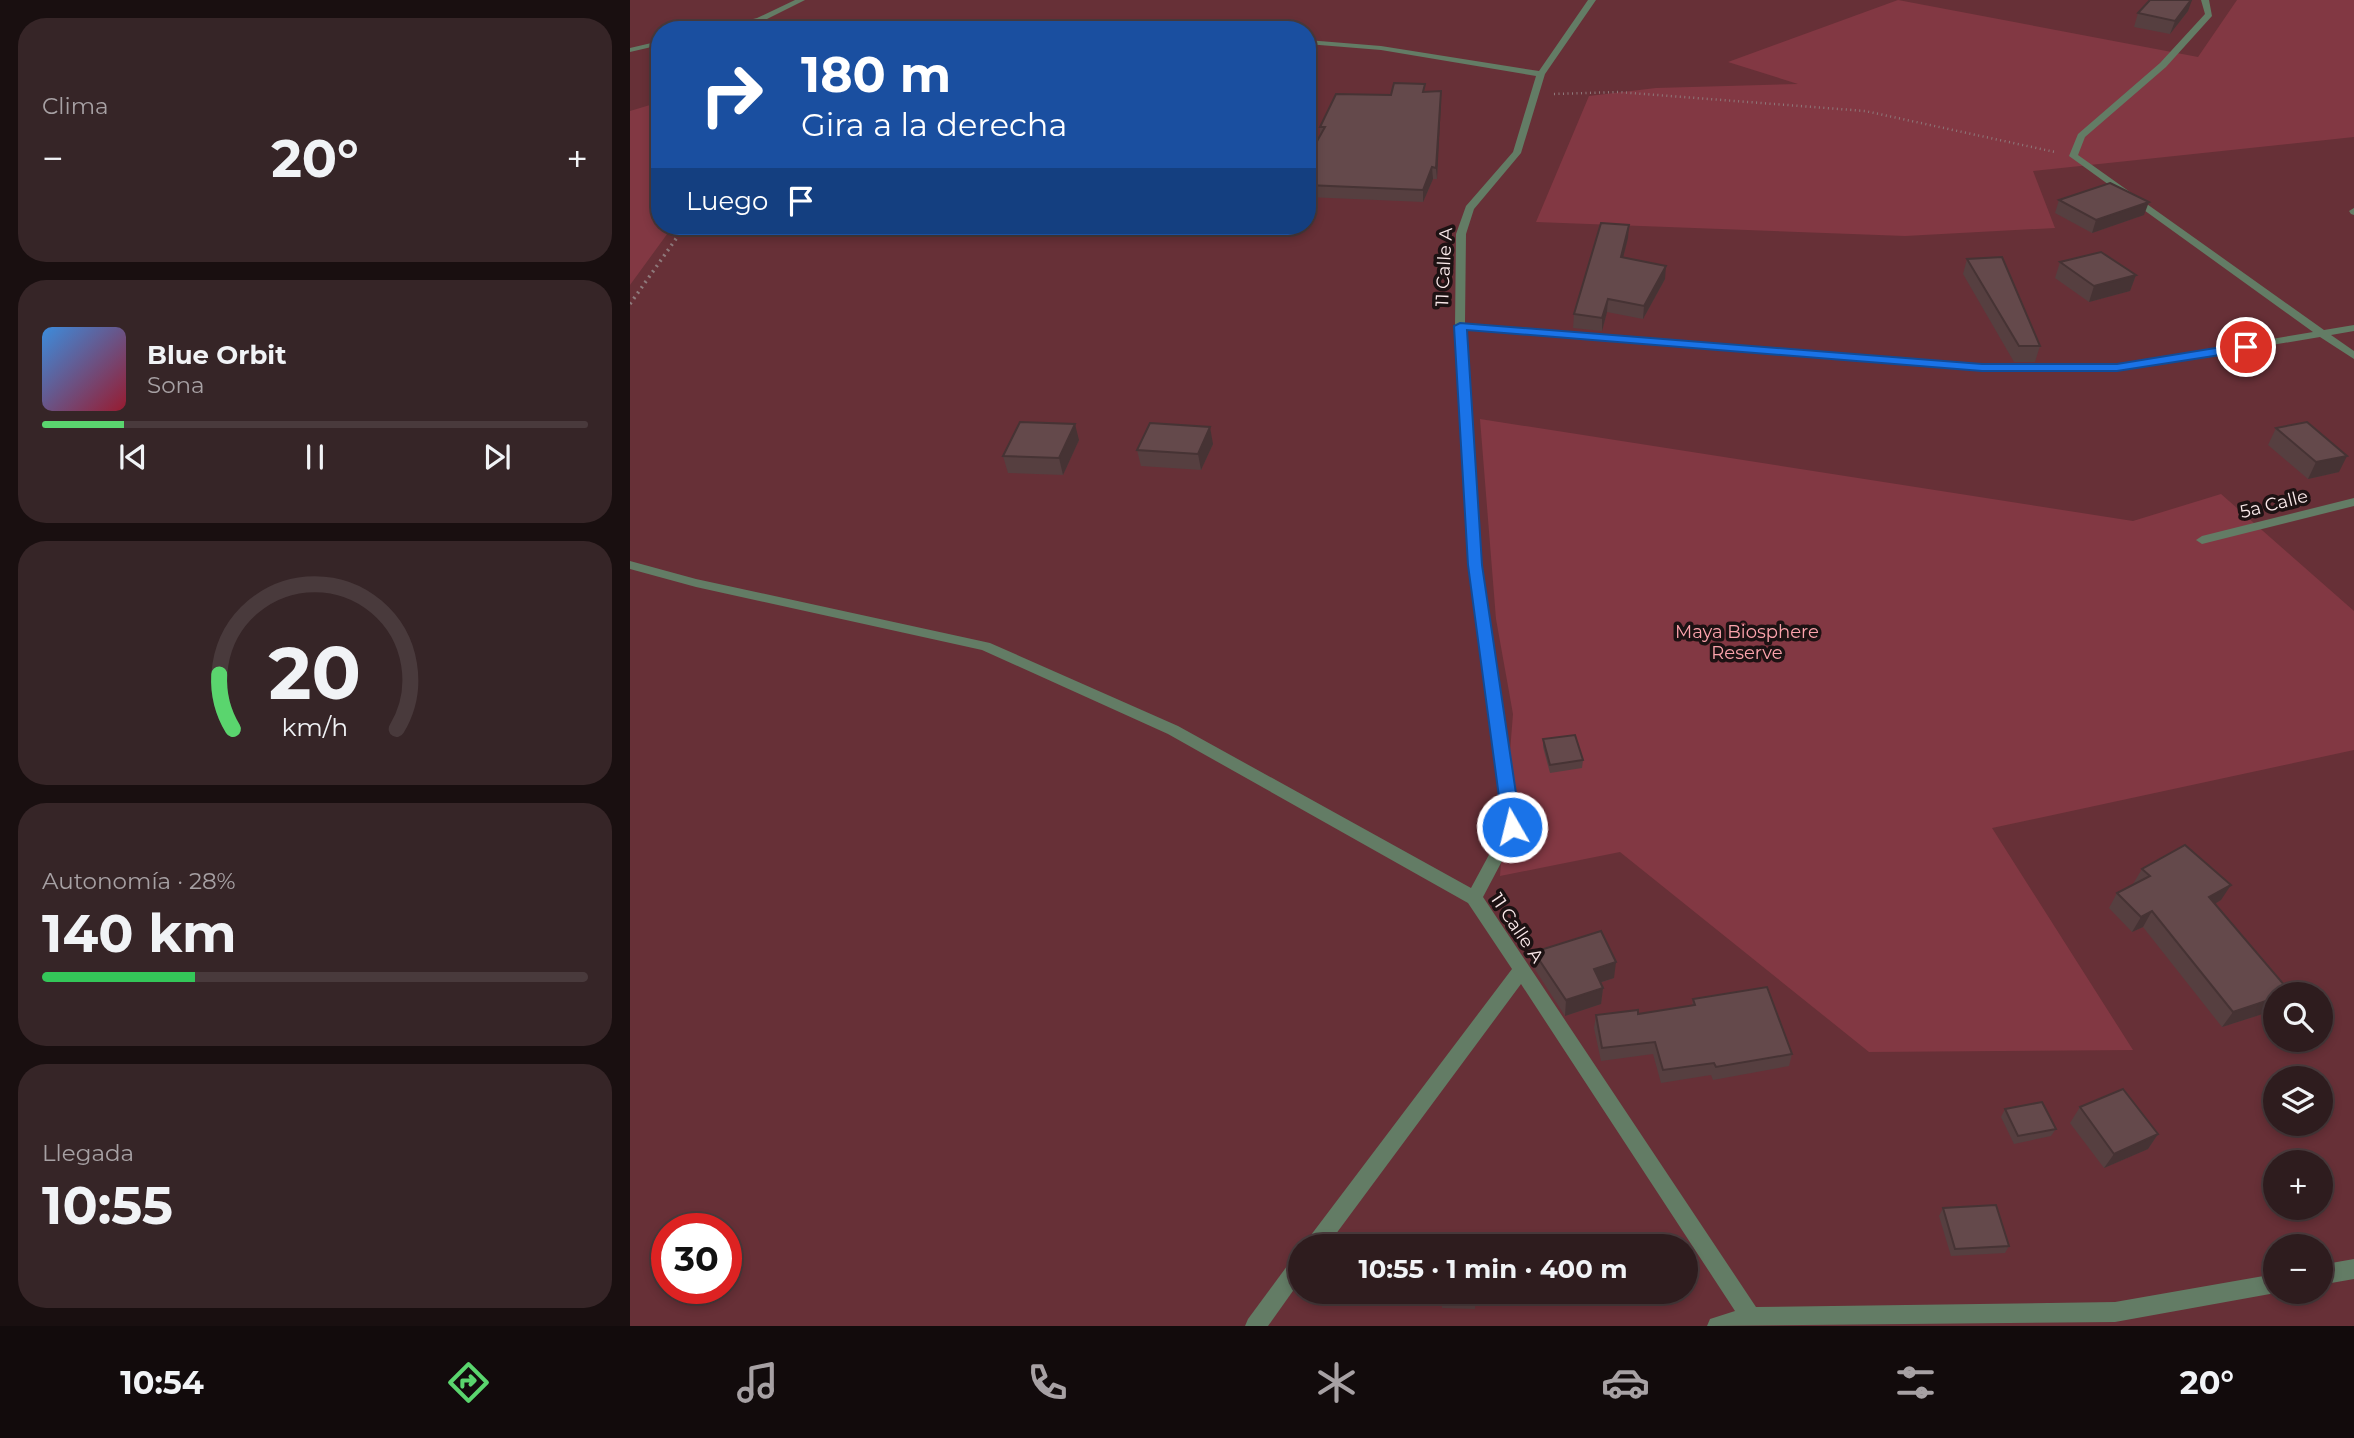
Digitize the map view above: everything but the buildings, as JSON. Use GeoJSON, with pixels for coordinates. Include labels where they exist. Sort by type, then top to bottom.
{"type":"FeatureCollection","features":[{"type":"Feature","properties":{"kind":"street"},"geometry":{"type":"LineString","coordinates":[[754,21],[802,0]]}},
{"type":"Feature","properties":{"kind":"street","name":"11 Calle A"},"geometry":{"type":"LineString","coordinates":[[1592,0],[1541,74],[1517,153],[1469,208],[1461,234],[1460,326],[1475,565],[1512,827],[1474,898],[1751,1317]]}},
{"type":"Feature","properties":{"kind":"street"},"geometry":{"type":"LineString","coordinates":[[2205,0],[2209,15],[2163,65],[2081,136],[2073,156],[2354,356]]}},
{"type":"Feature","properties":{"kind":"street"},"geometry":{"type":"LineString","coordinates":[[1316,43],[1381,48],[1541,74]]}},
{"type":"Feature","properties":{"kind":"street"},"geometry":{"type":"LineString","coordinates":[[630,50],[651,45]]}},
{"type":"Feature","properties":{"kind":"street"},"geometry":{"type":"LineString","coordinates":[[1460,326],[1982,368],[2117,368],[2354,328]]}},
{"type":"Feature","properties":{"kind":"street","name":"5a Calle"},"geometry":{"type":"LineString","coordinates":[[2202,540],[2354,502]]}},
{"type":"Feature","properties":{"kind":"street"},"geometry":{"type":"LineString","coordinates":[[630,565],[696,583],[985,646],[1173,730],[1474,898]]}},
{"type":"Feature","properties":{"kind":"street"},"geometry":{"type":"LineString","coordinates":[[1324,1234],[1522,969]]}},
{"type":"Feature","properties":{"kind":"street"},"geometry":{"type":"LineString","coordinates":[[2333,1273],[2354,1269]]}},
{"type":"Feature","properties":{"kind":"street"},"geometry":{"type":"LineString","coordinates":[[1255,1326],[1288,1281]]}},
{"type":"Feature","properties":{"kind":"street"},"geometry":{"type":"LineString","coordinates":[[1717,1326],[1751,1317],[1790,1321],[2115,1312],[2263,1286]]}},
{"type":"Feature","properties":{"kind":"path"},"geometry":{"type":"LineString","coordinates":[[1535,95],[1618,92],[1865,111],[2073,156]]}},
{"type":"Feature","properties":{"kind":"path"},"geometry":{"type":"LineString","coordinates":[[630,304],[679,235]]}},
{"type":"Feature","properties":{"kind":"green space","name":"Maya Biosphere Reserve"},"geometry":{"type":"Polygon","coordinates":[[[630,0],[2354,0],[2354,1326],[630,1326],[630,0]]]}},
{"type":"Feature","properties":{"kind":"green space"},"geometry":{"type":"Polygon","coordinates":[[[1898,0],[2198,57],[2237,0],[2354,0],[2354,137],[2033,171],[2055,228],[1905,236],[1536,222],[1589,96],[1656,88],[1798,84],[1728,62],[1898,0]]]}},
{"type":"Feature","properties":{"kind":"green space"},"geometry":{"type":"Polygon","coordinates":[[[651,105],[651,235],[666,235],[630,285],[630,111],[651,105]]]}},
{"type":"Feature","properties":{"kind":"green space"},"geometry":{"type":"Polygon","coordinates":[[[1480,419],[2133,521],[2221,494],[2354,611],[2354,750],[1992,828],[2133,1050],[1869,1052],[1620,852],[1500,876],[1513,714],[1496,619],[1480,419]]]}},
{"type":"Feature","properties":{"kind":"route"},"geometry":{"type":"LineString","coordinates":[[1512,827],[1475,565],[1460,326],[1982,368],[2117,368],[2246,347]]}}]}
